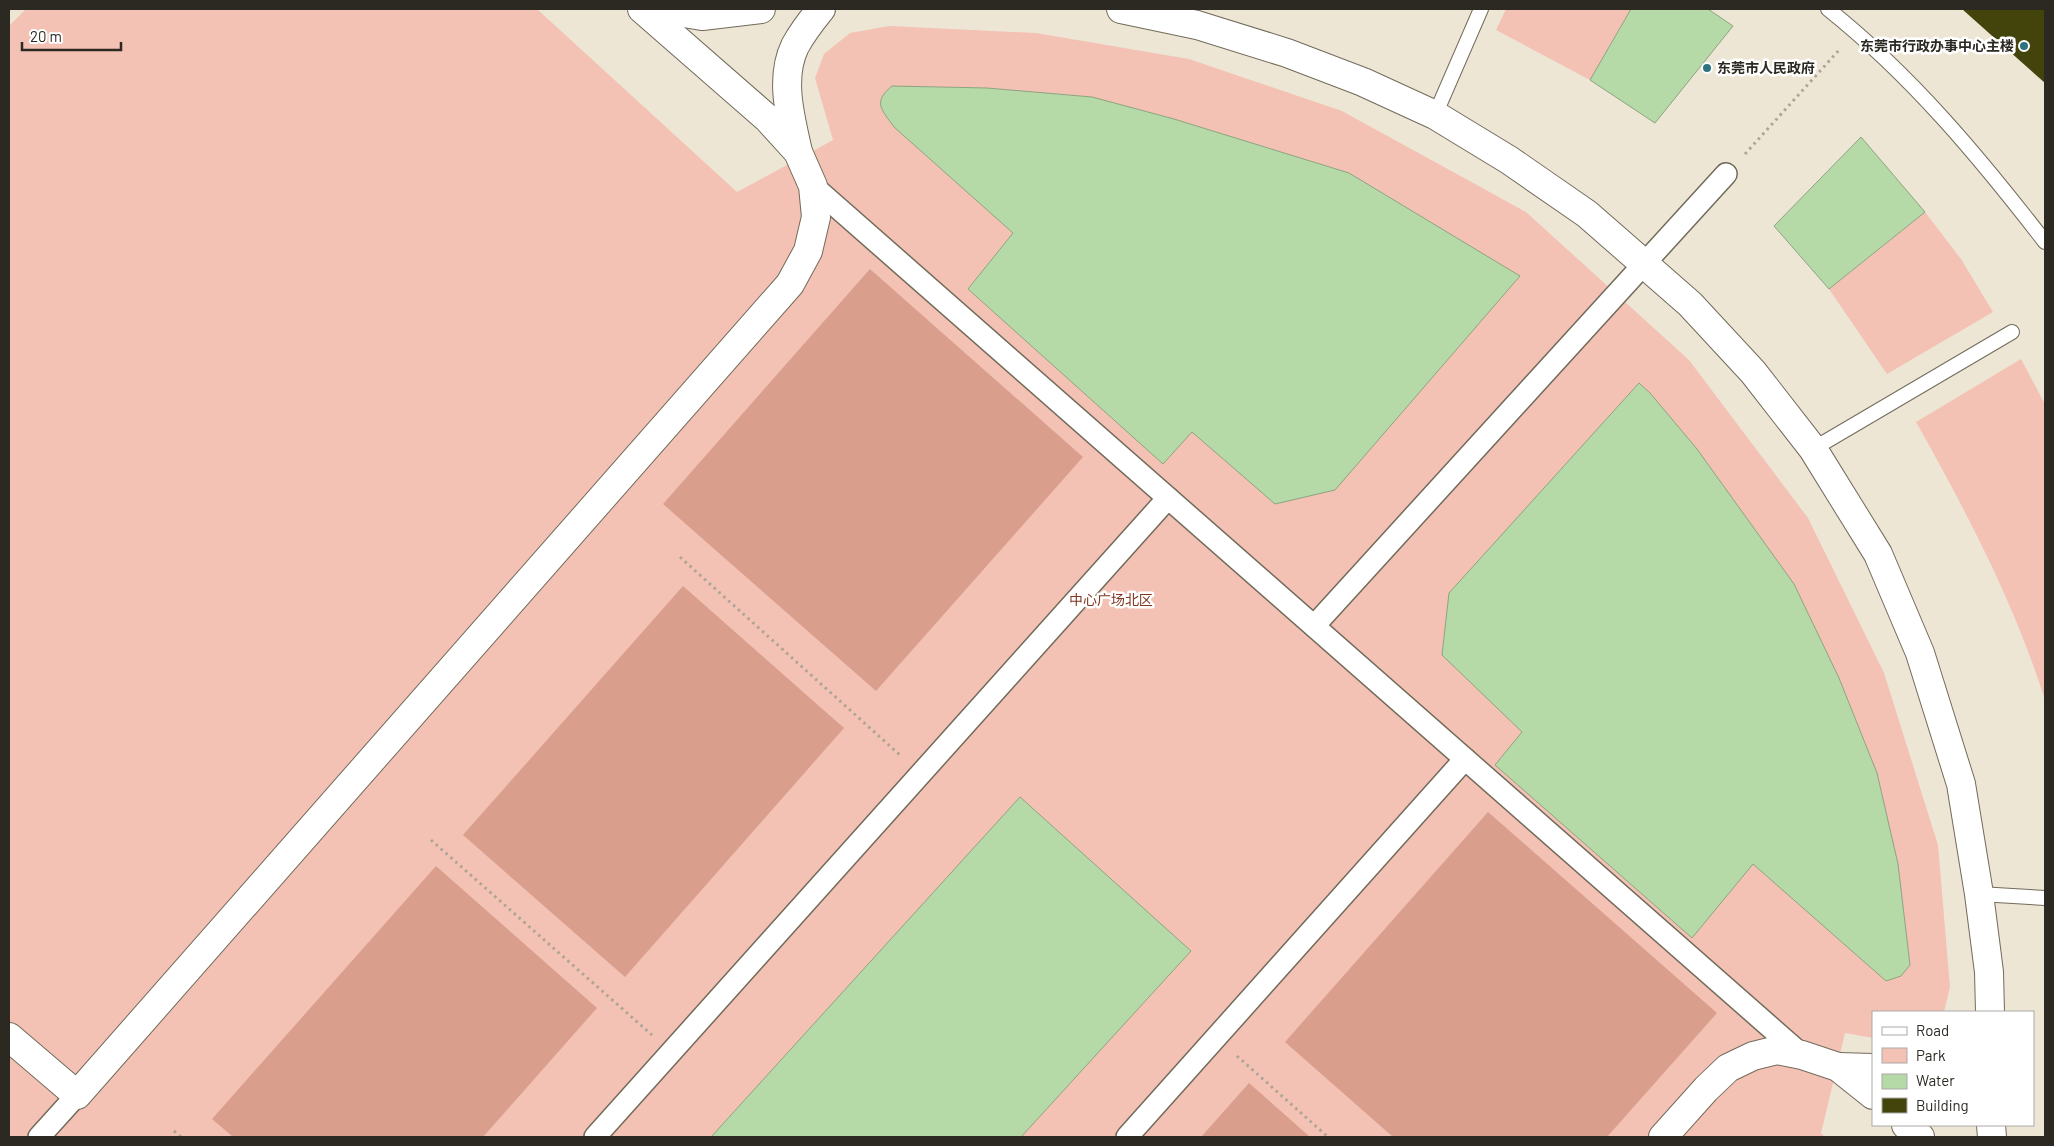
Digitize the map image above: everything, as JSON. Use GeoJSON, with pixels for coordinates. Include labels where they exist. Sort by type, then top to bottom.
{"type":"FeatureCollection","features":[{"type":"Feature","properties":{"kind":"street"},"geometry":{"type":"LineString","coordinates":[[642,9],[768,119],[798,152]]}},
{"type":"Feature","properties":{"kind":"street"},"geometry":{"type":"LineString","coordinates":[[659,9],[702,16],[761,9]]}},
{"type":"Feature","properties":{"kind":"street"},"geometry":{"type":"LineString","coordinates":[[39,1137],[790,284],[808,251],[816,217],[813,186],[798,152],[789,110],[787,75],[794,48],[821,9]]}},
{"type":"Feature","properties":{"kind":"street"},"geometry":{"type":"LineString","coordinates":[[1121,9],[1197,25],[1287,53],[1363,82],[1435,114],[1509,160],[1587,214],[1690,304],[1753,372],[1813,449],[1878,554],[1920,653],[1961,784],[1979,894],[1989,972],[1990,1011]]}},
{"type":"Feature","properties":{"kind":"street"},"geometry":{"type":"LineString","coordinates":[[1314,626],[1726,174]]}},
{"type":"Feature","properties":{"kind":"street"},"geometry":{"type":"LineString","coordinates":[[813,186],[1802,1055]]}},
{"type":"Feature","properties":{"kind":"street"},"geometry":{"type":"LineString","coordinates":[[595,1137],[1168,498]]}},
{"type":"Feature","properties":{"kind":"street"},"geometry":{"type":"LineString","coordinates":[[1127,1137],[1465,759]]}},
{"type":"Feature","properties":{"kind":"street"},"geometry":{"type":"LineString","coordinates":[[1972,1011],[1989,972]]}},
{"type":"Feature","properties":{"kind":"street"},"geometry":{"type":"LineString","coordinates":[[9,1037],[77,1095]]}},
{"type":"Feature","properties":{"kind":"street"},"geometry":{"type":"LineString","coordinates":[[1664,1137],[1706,1089],[1728,1068],[1753,1056],[1777,1050],[1802,1055],[1838,1067],[1872,1068]]}},
{"type":"Feature","properties":{"kind":"street"},"geometry":{"type":"LineString","coordinates":[[1838,1067],[1872,1094]]}},
{"type":"Feature","properties":{"kind":"street"},"geometry":{"type":"LineString","coordinates":[[1907,1126],[1920,1137]]}},
{"type":"Feature","properties":{"kind":"lane"},"geometry":{"type":"LineString","coordinates":[[1435,114],[1481,9]]}},
{"type":"Feature","properties":{"kind":"lane"},"geometry":{"type":"LineString","coordinates":[[1828,9],[1856,31],[1922,94],[1990,170],[2045,242]]}},
{"type":"Feature","properties":{"kind":"lane"},"geometry":{"type":"LineString","coordinates":[[1813,449],[2012,332]]}},
{"type":"Feature","properties":{"kind":"lane"},"geometry":{"type":"LineString","coordinates":[[1979,894],[2045,898]]}},
{"type":"Feature","properties":{"kind":"path"},"geometry":{"type":"LineString","coordinates":[[1726,174],[1856,31]]}},
{"type":"Feature","properties":{"kind":"path"},"geometry":{"type":"LineString","coordinates":[[680,557],[921,774]]}},
{"type":"Feature","properties":{"kind":"path"},"geometry":{"type":"LineString","coordinates":[[431,840],[671,1052]]}},
{"type":"Feature","properties":{"kind":"path"},"geometry":{"type":"LineString","coordinates":[[1216,1038],[1328,1137]]}},
{"type":"Feature","properties":{"kind":"path"},"geometry":{"type":"LineString","coordinates":[[174,1131],[182,1137]]}},
{"type":"Feature","properties":{"kind":"green space","name":"中心广场北区"},"geometry":{"type":"Polygon","coordinates":[[[26,9],[537,9],[737,192],[833,140],[815,78],[824,54],[850,33],[889,26],[1036,33],[1189,59],[1342,111],[1526,212],[1689,360],[1808,518],[1884,673],[1938,845],[1950,987],[1944,1011],[1872,1011],[1872,1038],[1845,1033],[1821,1133],[1825,1137],[9,1137],[9,26],[26,9]]]}},
{"type":"Feature","properties":{"kind":"green space"},"geometry":{"type":"Polygon","coordinates":[[[1506,9],[1631,9],[1590,80],[1496,30],[1506,9]]]}},
{"type":"Feature","properties":{"kind":"green space"},"geometry":{"type":"Polygon","coordinates":[[[1925,212],[1961,259],[1993,312],[1887,374],[1829,289],[1925,212]]]}},
{"type":"Feature","properties":{"kind":"green space"},"geometry":{"type":"Polygon","coordinates":[[[2021,359],[2045,404],[2045,700],[2033,664],[2004,592],[1971,523],[1916,422],[2021,359]]]}},
{"type":"Feature","properties":{"kind":"shaded area"},"geometry":{"type":"Polygon","coordinates":[[[870,269],[1083,457],[876,691],[663,504],[870,269]]]}},
{"type":"Feature","properties":{"kind":"shaded area"},"geometry":{"type":"Polygon","coordinates":[[[683,586],[844,728],[625,977],[463,835],[683,586]]]}},
{"type":"Feature","properties":{"kind":"shaded area"},"geometry":{"type":"Polygon","coordinates":[[[1488,812],[1717,1013],[1607,1137],[1393,1137],[1285,1042],[1488,812]]]}},
{"type":"Feature","properties":{"kind":"shaded area"},"geometry":{"type":"Polygon","coordinates":[[[436,866],[597,1008],[483,1137],[233,1137],[212,1119],[436,866]]]}},
{"type":"Feature","properties":{"kind":"shaded area"},"geometry":{"type":"Polygon","coordinates":[[[1249,1083],[1310,1137],[1201,1137],[1249,1083]]]}},
{"type":"Feature","properties":{"kind":"water"},"geometry":{"type":"Polygon","coordinates":[[[1631,9],[1708,9],[1733,26],[1655,123],[1590,80],[1631,9]]]}},
{"type":"Feature","properties":{"kind":"water"},"geometry":{"type":"Polygon","coordinates":[[[892,86],[987,88],[1092,97],[1174,119],[1349,173],[1520,276],[1335,490],[1275,504],[1192,432],[1163,464],[968,289],[1013,233],[894,127],[881,106],[882,97],[892,86]]]}},
{"type":"Feature","properties":{"kind":"water"},"geometry":{"type":"Polygon","coordinates":[[[1861,137],[1925,212],[1829,289],[1774,226],[1861,137]]]}},
{"type":"Feature","properties":{"kind":"water"},"geometry":{"type":"Polygon","coordinates":[[[1639,383],[1650,393],[1697,449],[1794,584],[1839,678],[1877,773],[1898,864],[1910,965],[1901,976],[1886,981],[1753,864],[1692,938],[1495,765],[1522,732],[1442,655],[1449,593],[1639,383]]]}},
{"type":"Feature","properties":{"kind":"water"},"geometry":{"type":"Polygon","coordinates":[[[1020,797],[1191,951],[1021,1137],[711,1137],[1020,797]]]}},
{"type":"Feature","properties":{"kind":"building","name":"东莞市行政办事中心主楼"},"geometry":{"type":"Polygon","coordinates":[[[1962,9],[2045,9],[2045,83],[1962,9]]]}},
{"type":"Feature","properties":{"kind":"place","name":"东莞市行政办事中心主楼"},"geometry":{"type":"Point","coordinates":[2024,46]}},
{"type":"Feature","properties":{"kind":"place","name":"东莞市人民政府"},"geometry":{"type":"Point","coordinates":[1707,68]}}]}
